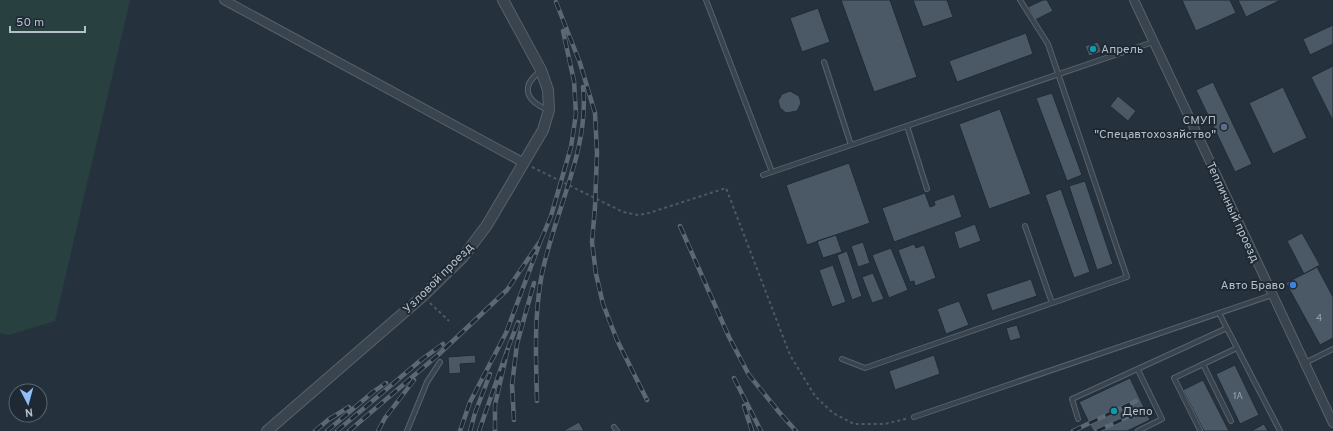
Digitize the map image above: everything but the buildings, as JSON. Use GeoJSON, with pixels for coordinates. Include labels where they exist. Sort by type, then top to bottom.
{"type":"FeatureCollection","features":[{"type":"Feature","properties":{"kind":"street"},"geometry":{"type":"LineString","coordinates":[[224,0],[524,163]]}},
{"type":"Feature","properties":{"kind":"street","name":"Узловой проезд"},"geometry":{"type":"LineString","coordinates":[[267,431],[423,296],[462,257],[487,225],[543,130],[549,110],[548,90],[541,70],[503,0]]}},
{"type":"Feature","properties":{"kind":"street","name":"Тепличный проезд"},"geometry":{"type":"LineString","coordinates":[[1134,0],[1333,423]]}},
{"type":"Feature","properties":{"kind":"lane"},"geometry":{"type":"LineString","coordinates":[[706,0],[772,172]]}},
{"type":"Feature","properties":{"kind":"lane"},"geometry":{"type":"LineString","coordinates":[[842,359],[865,368],[1127,277],[1048,44],[1020,0]]}},
{"type":"Feature","properties":{"kind":"lane"},"geometry":{"type":"LineString","coordinates":[[763,175],[1154,41]]}},
{"type":"Feature","properties":{"kind":"lane"},"geometry":{"type":"LineString","coordinates":[[824,62],[851,145]]}},
{"type":"Feature","properties":{"kind":"lane"},"geometry":{"type":"LineString","coordinates":[[541,70],[532,79],[527,87],[528,93],[541,108],[549,110]]}},
{"type":"Feature","properties":{"kind":"lane"},"geometry":{"type":"LineString","coordinates":[[907,126],[927,190]]}},
{"type":"Feature","properties":{"kind":"lane"},"geometry":{"type":"LineString","coordinates":[[1024,226],[1052,303]]}},
{"type":"Feature","properties":{"kind":"lane"},"geometry":{"type":"LineString","coordinates":[[914,417],[1272,295]]}},
{"type":"Feature","properties":{"kind":"lane"},"geometry":{"type":"LineString","coordinates":[[1219,313],[1280,431]]}},
{"type":"Feature","properties":{"kind":"lane"},"geometry":{"type":"LineString","coordinates":[[1078,419],[1072,399],[1227,328]]}},
{"type":"Feature","properties":{"kind":"lane"},"geometry":{"type":"LineString","coordinates":[[1200,430],[1174,378],[1237,348]]}},
{"type":"Feature","properties":{"kind":"lane"},"geometry":{"type":"LineString","coordinates":[[1305,363],[1333,349]]}},
{"type":"Feature","properties":{"kind":"lane"},"geometry":{"type":"LineString","coordinates":[[407,431],[427,382],[440,362]]}},
{"type":"Feature","properties":{"kind":"lane"},"geometry":{"type":"LineString","coordinates":[[1203,364],[1231,421]]}},
{"type":"Feature","properties":{"kind":"lane"},"geometry":{"type":"LineString","coordinates":[[1138,370],[1162,419],[1138,431]]}},
{"type":"Feature","properties":{"kind":"path"},"geometry":{"type":"LineString","coordinates":[[524,163],[623,212],[638,215],[649,213],[726,188],[790,355],[815,396],[833,413],[854,424],[885,424],[914,417]]}},
{"type":"Feature","properties":{"kind":"path"},"geometry":{"type":"LineString","coordinates":[[423,296],[450,321]]}},
{"type":"Feature","properties":{"kind":"green space"},"geometry":{"type":"Polygon","coordinates":[[[0,0],[130,0],[55,321],[9,335],[0,333],[0,0]]]}},
{"type":"Feature","properties":{"kind":"railway"},"geometry":{"type":"LineString","coordinates":[[556,2],[580,63],[595,113],[597,153],[592,242],[596,274],[603,304],[617,340],[647,400]]}},
{"type":"Feature","properties":{"kind":"railway"},"geometry":{"type":"LineString","coordinates":[[541,240],[551,216],[571,147],[576,114],[574,81],[563,31]]}},
{"type":"Feature","properties":{"kind":"railway"},"geometry":{"type":"LineString","coordinates":[[537,401],[537,309],[541,279],[546,255],[576,159],[584,111],[583,87]]}},
{"type":"Feature","properties":{"kind":"railway"},"geometry":{"type":"LineString","coordinates":[[680,226],[729,337],[749,375],[796,431]]}},
{"type":"Feature","properties":{"kind":"railway"},"geometry":{"type":"LineString","coordinates":[[349,431],[438,355],[507,290],[541,240],[506,333],[470,402],[460,431]]}},
{"type":"Feature","properties":{"kind":"railway"},"geometry":{"type":"LineString","coordinates":[[514,420],[512,385],[517,344],[534,283]]}},
{"type":"Feature","properties":{"kind":"railway"},"geometry":{"type":"LineString","coordinates":[[508,348],[518,322]]}},
{"type":"Feature","properties":{"kind":"railway"},"geometry":{"type":"LineString","coordinates":[[337,431],[421,360],[443,344]]}},
{"type":"Feature","properties":{"kind":"railway"},"geometry":{"type":"LineString","coordinates":[[479,431],[508,348],[495,405],[495,431]]}},
{"type":"Feature","properties":{"kind":"railway"},"geometry":{"type":"LineString","coordinates":[[470,431],[475,413],[490,374]]}},
{"type":"Feature","properties":{"kind":"railway"},"geometry":{"type":"LineString","coordinates":[[734,378],[761,431]]}},
{"type":"Feature","properties":{"kind":"railway"},"geometry":{"type":"LineString","coordinates":[[378,431],[385,418],[414,380]]}},
{"type":"Feature","properties":{"kind":"railway"},"geometry":{"type":"LineString","coordinates":[[327,431],[373,392],[386,383]]}},
{"type":"Feature","properties":{"kind":"railway"},"geometry":{"type":"LineString","coordinates":[[1073,431],[1136,401]]}},
{"type":"Feature","properties":{"kind":"railway"},"geometry":{"type":"LineString","coordinates":[[744,406],[752,431]]}},
{"type":"Feature","properties":{"kind":"railway"},"geometry":{"type":"LineString","coordinates":[[315,431],[328,420],[349,407]]}},
{"type":"Feature","properties":{"kind":"railway"},"geometry":{"type":"LineString","coordinates":[[1097,431],[1141,411]]}},
{"type":"Feature","properties":{"kind":"place","name":"Апрель"},"geometry":{"type":"Point","coordinates":[1093,49]}},
{"type":"Feature","properties":{"kind":"place","name":"СМУП \"Спецавтохозяйство\""},"geometry":{"type":"Point","coordinates":[1224,127]}},
{"type":"Feature","properties":{"kind":"place","name":"Авто Браво"},"geometry":{"type":"Point","coordinates":[1293,285]}},
{"type":"Feature","properties":{"kind":"place","name":"Депо"},"geometry":{"type":"Point","coordinates":[1114,411]}}]}
